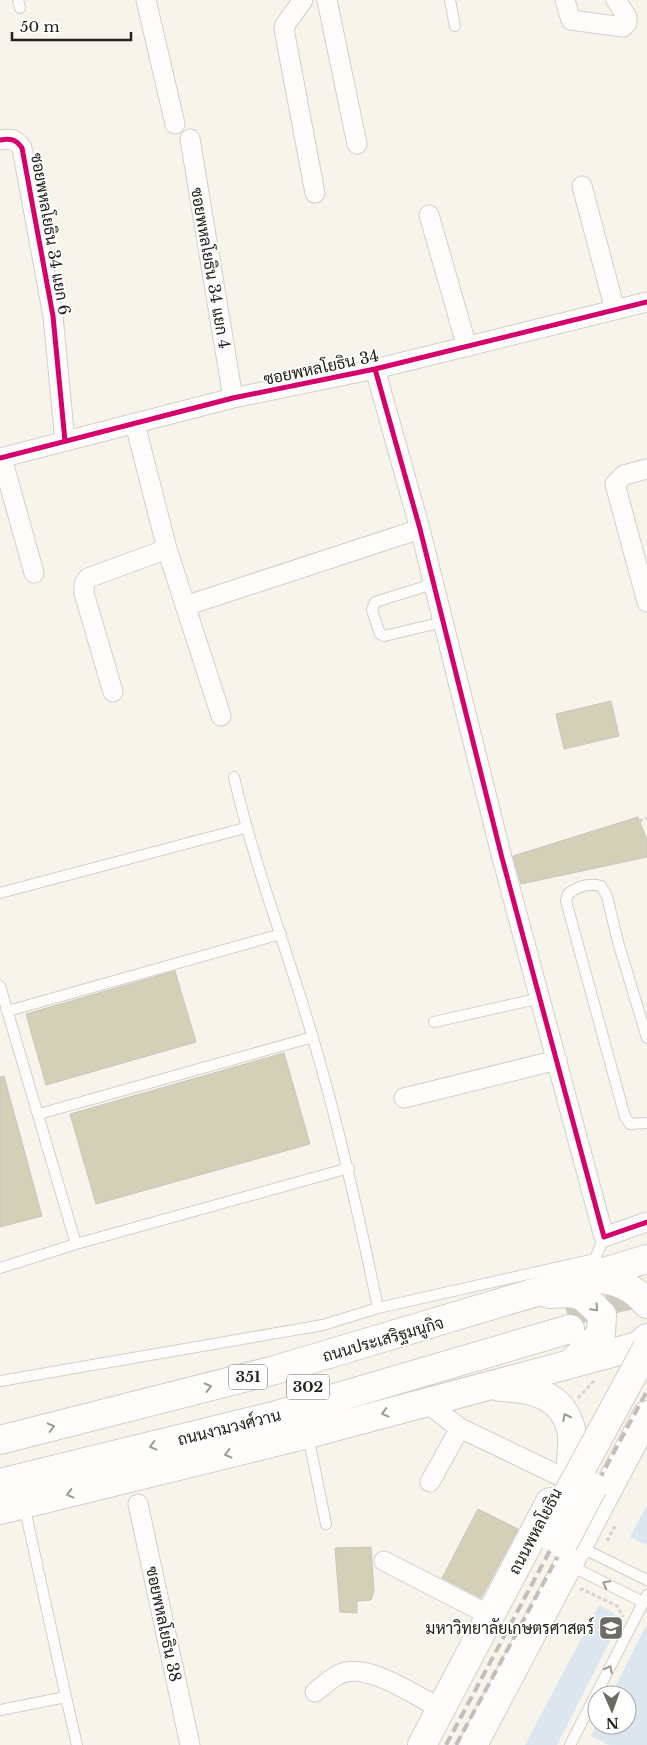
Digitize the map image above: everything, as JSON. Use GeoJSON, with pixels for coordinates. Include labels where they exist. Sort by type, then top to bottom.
{"type":"FeatureCollection","features":[{"type":"Feature","properties":{"kind":"main road","name":"ถนนประเสริฐมนูกิจ"},"geometry":{"type":"LineString","coordinates":[[1,1444],[275,1370],[535,1294],[647,1259]]}},
{"type":"Feature","properties":{"kind":"main road"},"geometry":{"type":"LineString","coordinates":[[614,1270],[647,1268]]}},
{"type":"Feature","properties":{"kind":"main road"},"geometry":{"type":"LineString","coordinates":[[583,1279],[604,1278],[621,1284],[632,1290],[647,1304]]}},
{"type":"Feature","properties":{"kind":"main road"},"geometry":{"type":"LineString","coordinates":[[535,1294],[573,1292],[585,1297],[602,1316],[601,1334],[590,1347],[570,1364]]}},
{"type":"Feature","properties":{"kind":"main road","name":"ถนนพหลโยธิน"},"geometry":{"type":"LineString","coordinates":[[473,1745],[565,1547],[642,1344],[647,1317]]}},
{"type":"Feature","properties":{"kind":"main road","name":"ถนนงามวงศ์วาน"},"geometry":{"type":"LineString","coordinates":[[0,1483],[277,1414],[569,1321],[256,1402],[1,1444]]}},
{"type":"Feature","properties":{"kind":"main road"},"geometry":{"type":"LineString","coordinates":[[12,1508],[308,1434],[642,1344]]}},
{"type":"Feature","properties":{"kind":"main road","name":"ถนนพหลโยธิน"},"geometry":{"type":"LineString","coordinates":[[422,1745],[567,1471],[642,1344]]}},
{"type":"Feature","properties":{"kind":"main road","name":"ถนนพหลโยธิน"},"geometry":{"type":"LineString","coordinates":[[458,1745],[565,1547],[647,1384]]}},
{"type":"Feature","properties":{"kind":"main road"},"geometry":{"type":"LineString","coordinates":[[483,1386],[523,1388],[542,1393],[565,1412],[572,1431],[567,1471]]}},
{"type":"Feature","properties":{"kind":"main road","name":"ถนนพหลโยธิน"},"geometry":{"type":"LineString","coordinates":[[435,1745],[565,1547],[611,1484],[647,1415]]}},
{"type":"Feature","properties":{"kind":"main road"},"geometry":{"type":"LineString","coordinates":[[567,1471],[587,1448],[604,1446],[614,1454],[616,1460],[611,1484]]}},
{"type":"Feature","properties":{"kind":"street"},"geometry":{"type":"LineString","coordinates":[[146,0],[175,124]]}},
{"type":"Feature","properties":{"kind":"street"},"geometry":{"type":"LineString","coordinates":[[303,0],[284,29],[315,193]]}},
{"type":"Feature","properties":{"kind":"street"},"geometry":{"type":"LineString","coordinates":[[327,0],[357,144]]}},
{"type":"Feature","properties":{"kind":"street"},"geometry":{"type":"LineString","coordinates":[[565,0],[568,16],[576,22],[623,27],[628,24],[627,17],[616,0]]}},
{"type":"Feature","properties":{"kind":"street","name":"ซอยพหลโยธิน 34 แยก 6"},"geometry":{"type":"LineString","coordinates":[[0,140],[7,138],[17,141],[22,148],[53,316],[65,441]]}},
{"type":"Feature","properties":{"kind":"street","name":"ซอยพหลโยธิน 34 แยก 4"},"geometry":{"type":"LineString","coordinates":[[190,139],[233,398]]}},
{"type":"Feature","properties":{"kind":"street"},"geometry":{"type":"LineString","coordinates":[[582,186],[615,310]]}},
{"type":"Feature","properties":{"kind":"street"},"geometry":{"type":"LineString","coordinates":[[429,215],[467,347]]}},
{"type":"Feature","properties":{"kind":"street","name":"ซอยพหลโยธิน 34"},"geometry":{"type":"LineString","coordinates":[[1,458],[233,398],[375,369],[647,302]]}},
{"type":"Feature","properties":{"kind":"street"},"geometry":{"type":"LineString","coordinates":[[375,369],[420,529],[502,858],[604,1237],[647,1222]]}},
{"type":"Feature","properties":{"kind":"street"},"geometry":{"type":"LineString","coordinates":[[135,424],[167,549],[221,716]]}},
{"type":"Feature","properties":{"kind":"street"},"geometry":{"type":"LineString","coordinates":[[1,458],[34,573]]}},
{"type":"Feature","properties":{"kind":"street"},"geometry":{"type":"LineString","coordinates":[[647,469],[624,475],[615,484],[647,602]]}},
{"type":"Feature","properties":{"kind":"street"},"geometry":{"type":"LineString","coordinates":[[185,606],[420,529]]}},
{"type":"Feature","properties":{"kind":"street"},"geometry":{"type":"LineString","coordinates":[[112,692],[84,592],[84,584],[88,578],[167,549]]}},
{"type":"Feature","properties":{"kind":"street"},"geometry":{"type":"LineString","coordinates":[[404,1098],[557,1060]]}},
{"type":"Feature","properties":{"kind":"street"},"geometry":{"type":"LineString","coordinates":[[425,1402],[460,1428],[567,1471]]}},
{"type":"Feature","properties":{"kind":"street"},"geometry":{"type":"LineString","coordinates":[[430,1482],[460,1428]]}},
{"type":"Feature","properties":{"kind":"street","name":"ซอยพหลโยธิน 38"},"geometry":{"type":"LineString","coordinates":[[138,1504],[190,1745]]}},
{"type":"Feature","properties":{"kind":"street"},"geometry":{"type":"LineString","coordinates":[[384,1561],[491,1616]]}},
{"type":"Feature","properties":{"kind":"street"},"geometry":{"type":"LineString","coordinates":[[315,1692],[340,1673],[350,1670],[386,1679],[441,1709]]}},
{"type":"Feature","properties":{"kind":"lane"},"geometry":{"type":"LineString","coordinates":[[450,0],[455,26]]}},
{"type":"Feature","properties":{"kind":"lane"},"geometry":{"type":"LineString","coordinates":[[434,584],[375,602],[372,610],[380,634],[384,636],[443,622]]}},
{"type":"Feature","properties":{"kind":"lane"},"geometry":{"type":"LineString","coordinates":[[234,777],[245,828],[313,1037],[349,1168],[378,1308]]}},
{"type":"Feature","properties":{"kind":"lane"},"geometry":{"type":"LineString","coordinates":[[0,893],[245,828]]}},
{"type":"Feature","properties":{"kind":"lane"},"geometry":{"type":"LineString","coordinates":[[647,1038],[618,942],[607,896],[602,886],[592,884],[574,889],[568,894],[566,901],[625,1117],[630,1124],[647,1123]]}},
{"type":"Feature","properties":{"kind":"lane"},"geometry":{"type":"LineString","coordinates":[[8,1011],[281,934]]}},
{"type":"Feature","properties":{"kind":"lane"},"geometry":{"type":"LineString","coordinates":[[0,986],[76,1244]]}},
{"type":"Feature","properties":{"kind":"lane"},"geometry":{"type":"LineString","coordinates":[[434,1022],[540,998]]}},
{"type":"Feature","properties":{"kind":"lane"},"geometry":{"type":"LineString","coordinates":[[39,1114],[313,1037]]}},
{"type":"Feature","properties":{"kind":"lane"},"geometry":{"type":"LineString","coordinates":[[0,1268],[76,1244],[349,1168]]}},
{"type":"Feature","properties":{"kind":"lane"},"geometry":{"type":"LineString","coordinates":[[0,1390],[0,1380],[323,1326],[378,1308],[595,1259],[604,1237]]}},
{"type":"Feature","properties":{"kind":"lane"},"geometry":{"type":"LineString","coordinates":[[308,1434],[326,1524]]}},
{"type":"Feature","properties":{"kind":"lane"},"geometry":{"type":"LineString","coordinates":[[12,1508],[66,1697],[77,1745]]}},
{"type":"Feature","properties":{"kind":"lane"},"geometry":{"type":"LineString","coordinates":[[565,1547],[647,1580]]}},
{"type":"Feature","properties":{"kind":"lane"},"geometry":{"type":"LineString","coordinates":[[565,1547],[645,1598],[570,1745]]}},
{"type":"Feature","properties":{"kind":"lane"},"geometry":{"type":"LineString","coordinates":[[0,1710],[66,1697]]}},
{"type":"Feature","properties":{"kind":"path"},"geometry":{"type":"LineString","coordinates":[[639,821],[647,818]]}},
{"type":"Feature","properties":{"kind":"path"},"geometry":{"type":"LineString","coordinates":[[578,1399],[595,1380]]}},
{"type":"Feature","properties":{"kind":"path"},"geometry":{"type":"LineString","coordinates":[[582,1589],[617,1606],[623,1615],[622,1623]]}},
{"type":"Feature","properties":{"kind":"shaded area"},"geometry":{"type":"Polygon","coordinates":[[[647,1505],[647,1545],[630,1537],[647,1505]]]}},
{"type":"Feature","properties":{"kind":"shaded area"},"geometry":{"type":"Polygon","coordinates":[[[599,1605],[614,1613],[618,1625],[557,1745],[525,1745],[599,1605]]]}},
{"type":"Feature","properties":{"kind":"shaded area"},"geometry":{"type":"Polygon","coordinates":[[[647,1624],[647,1745],[609,1745],[591,1736],[637,1735],[637,1685],[616,1685],[647,1624]]]}},
{"type":"Feature","properties":{"kind":"building"},"geometry":{"type":"Polygon","coordinates":[[[611,701],[619,736],[564,749],[556,714],[611,701]]]}},
{"type":"Feature","properties":{"kind":"building"},"geometry":{"type":"Polygon","coordinates":[[[638,817],[647,840],[647,857],[521,884],[513,856],[638,817]]]}},
{"type":"Feature","properties":{"kind":"building"},"geometry":{"type":"Polygon","coordinates":[[[175,971],[196,1042],[46,1085],[26,1014],[175,971]]]}},
{"type":"Feature","properties":{"kind":"building"},"geometry":{"type":"Polygon","coordinates":[[[284,1053],[310,1144],[96,1204],[70,1114],[284,1053]]]}},
{"type":"Feature","properties":{"kind":"building"},"geometry":{"type":"Polygon","coordinates":[[[4,1076],[42,1216],[0,1227],[0,1077],[4,1076]]]}},
{"type":"Feature","properties":{"kind":"building"},"geometry":{"type":"Polygon","coordinates":[[[478,1509],[518,1529],[481,1598],[442,1578],[478,1509]]]}},
{"type":"Feature","properties":{"kind":"building"},"geometry":{"type":"Polygon","coordinates":[[[371,1547],[374,1591],[371,1600],[357,1601],[357,1613],[340,1612],[335,1548],[371,1547]]]}},
{"type":"Feature","properties":{"kind":"tunnel"},"geometry":{"type":"LineString","coordinates":[[567,1313],[619,1298],[647,1293]]}},
{"type":"Feature","properties":{"kind":"railway"},"geometry":{"type":"LineString","coordinates":[[446,1745],[647,1369]]}},
{"type":"Feature","properties":{"kind":"railway"},"geometry":{"type":"LineString","coordinates":[[456,1745],[647,1391]]}},
{"type":"Feature","properties":{"kind":"cycle path"},"geometry":{"type":"LineString","coordinates":[[0,140],[12,140],[22,148],[53,316],[65,441]]}},
{"type":"Feature","properties":{"kind":"cycle path"},"geometry":{"type":"LineString","coordinates":[[0,458],[233,398],[375,369],[647,302]]}},
{"type":"Feature","properties":{"kind":"cycle path"},"geometry":{"type":"LineString","coordinates":[[375,369],[420,529],[502,858],[604,1237],[647,1222]]}},
{"type":"Feature","properties":{"kind":"place","name":"มหาวิทยาลัยเกษตรศาสตร์"},"geometry":{"type":"Point","coordinates":[611,1628]}}]}
